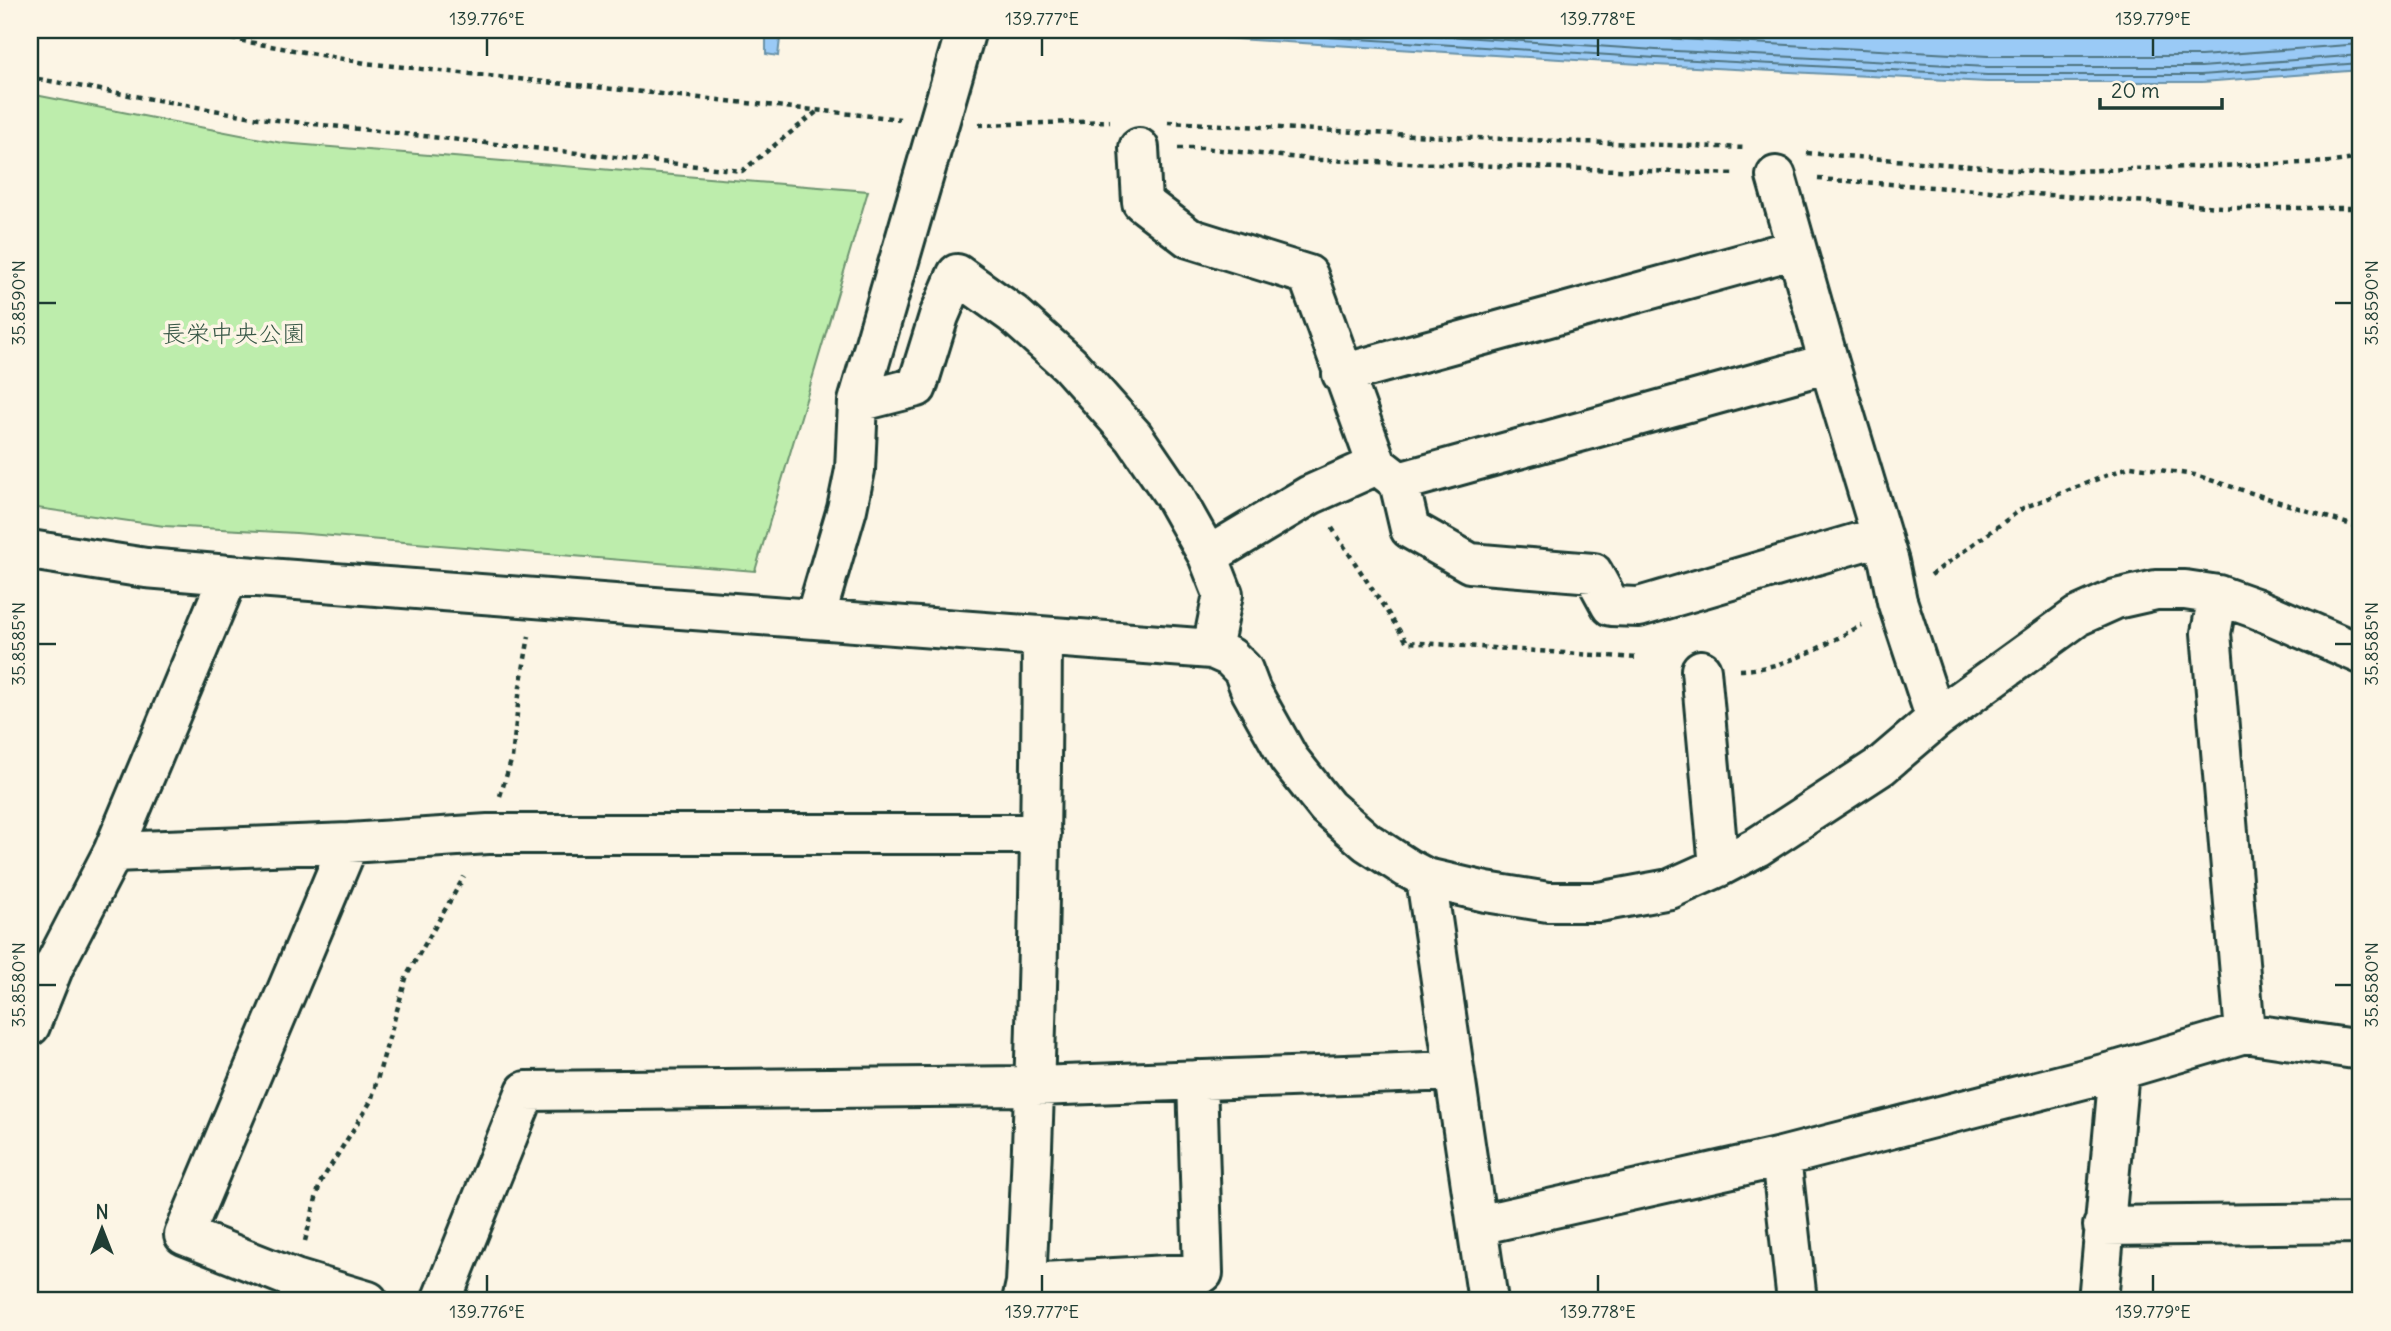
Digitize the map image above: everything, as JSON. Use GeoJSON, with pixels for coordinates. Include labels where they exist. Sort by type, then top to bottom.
{"type":"FeatureCollection","features":[{"type":"Feature","properties":{"kind":"street"},"geometry":{"type":"LineString","coordinates":[[815,618],[847,509],[855,470],[858,401],[966,30]]}},
{"type":"Feature","properties":{"kind":"street"},"geometry":{"type":"LineString","coordinates":[[1152,135],[1142,202],[1189,239],[1308,275],[1342,374],[1388,473],[1410,529],[1470,563],[1592,573],[1611,606],[1639,607],[1881,536]]}},
{"type":"Feature","properties":{"kind":"street"},"geometry":{"type":"LineString","coordinates":[[1764,162],[1796,249],[1881,536],[1897,601],[1936,719]]}},
{"type":"Feature","properties":{"kind":"street"},"geometry":{"type":"LineString","coordinates":[[1342,374],[1796,249]]}},
{"type":"Feature","properties":{"kind":"street"},"geometry":{"type":"LineString","coordinates":[[858,401],[917,387],[957,274],[1013,314],[1069,364],[1126,428],[1173,494],[1208,556],[1223,594],[1212,649]]}},
{"type":"Feature","properties":{"kind":"street"},"geometry":{"type":"LineString","coordinates":[[1208,556],[1310,495],[1829,363]]}},
{"type":"Feature","properties":{"kind":"street"},"geometry":{"type":"LineString","coordinates":[[30,550],[146,568],[229,576],[1212,649],[1230,657],[1243,670],[1255,700],[1289,759],[1326,807],[1367,842],[1426,878],[1486,892],[1548,902],[1599,902],[1670,889],[1757,847],[1881,766],[1936,719],[2078,616],[2116,599],[2156,590],[2185,590],[2218,595],[2361,653]]}},
{"type":"Feature","properties":{"kind":"street"},"geometry":{"type":"LineString","coordinates":[[30,1026],[42,960],[113,852],[229,576]]}},
{"type":"Feature","properties":{"kind":"street"},"geometry":{"type":"LineString","coordinates":[[2218,595],[2211,633],[2245,1032]]}},
{"type":"Feature","properties":{"kind":"street"},"geometry":{"type":"LineString","coordinates":[[1042,637],[1036,1086],[1024,1292],[1203,1273],[1197,1080]]}},
{"type":"Feature","properties":{"kind":"street"},"geometry":{"type":"LineString","coordinates":[[1701,670],[1719,867]]}},
{"type":"Feature","properties":{"kind":"street"},"geometry":{"type":"LineString","coordinates":[[113,852],[349,843],[488,834],[1041,834]]}},
{"type":"Feature","properties":{"kind":"street"},"geometry":{"type":"LineString","coordinates":[[349,843],[184,1235],[291,1290],[368,1301]]}},
{"type":"Feature","properties":{"kind":"street"},"geometry":{"type":"LineString","coordinates":[[1426,878],[1488,1301]]}},
{"type":"Feature","properties":{"kind":"street"},"geometry":{"type":"LineString","coordinates":[[1478,1225],[1781,1157],[2119,1070],[2245,1032],[2361,1050]]}},
{"type":"Feature","properties":{"kind":"street"},"geometry":{"type":"LineString","coordinates":[[2098,1301],[2119,1070]]}},
{"type":"Feature","properties":{"kind":"street"},"geometry":{"type":"LineString","coordinates":[[441,1301],[526,1091],[1036,1086],[1454,1071]]}},
{"type":"Feature","properties":{"kind":"street"},"geometry":{"type":"LineString","coordinates":[[1781,1157],[1797,1301]]}},
{"type":"Feature","properties":{"kind":"street"},"geometry":{"type":"LineString","coordinates":[[2103,1226],[2361,1223]]}},
{"type":"Feature","properties":{"kind":"path"},"geometry":{"type":"LineString","coordinates":[[183,30],[365,63],[820,110],[941,112],[977,125],[1111,121]]}},
{"type":"Feature","properties":{"kind":"path"},"geometry":{"type":"LineString","coordinates":[[30,74],[33,78],[259,118],[742,171],[820,110]]}},
{"type":"Feature","properties":{"kind":"path"},"geometry":{"type":"LineString","coordinates":[[1152,135],[1449,137],[1764,162]]}},
{"type":"Feature","properties":{"kind":"path"},"geometry":{"type":"LineString","coordinates":[[1805,152],[2045,172],[2333,162],[2361,158]]}},
{"type":"Feature","properties":{"kind":"path"},"geometry":{"type":"LineString","coordinates":[[1701,670],[1759,670],[1795,660],[1879,616],[2024,508],[2131,466],[2194,475],[2361,528]]}},
{"type":"Feature","properties":{"kind":"path"},"geometry":{"type":"LineString","coordinates":[[1310,495],[1406,642],[1637,658]]}},
{"type":"Feature","properties":{"kind":"path"},"geometry":{"type":"LineString","coordinates":[[291,1290],[320,1183],[371,1101],[407,975],[488,834],[512,758],[520,687],[536,597]]}},
{"type":"Feature","properties":{"kind":"green space","name":"長栄中央公園"},"geometry":{"type":"Polygon","coordinates":[[[30,94],[282,143],[868,191],[755,571],[296,533],[164,526],[30,507],[30,94]]]}},
{"type":"Feature","properties":{"kind":"water"},"geometry":{"type":"Polygon","coordinates":[[[766,30],[781,30],[778,56],[766,54],[766,30]]]}},
{"type":"Feature","properties":{"kind":"water"},"geometry":{"type":"Polygon","coordinates":[[[1093,30],[2361,30],[2361,70],[2202,82],[1987,82],[1655,65],[1093,30]]]}}]}
